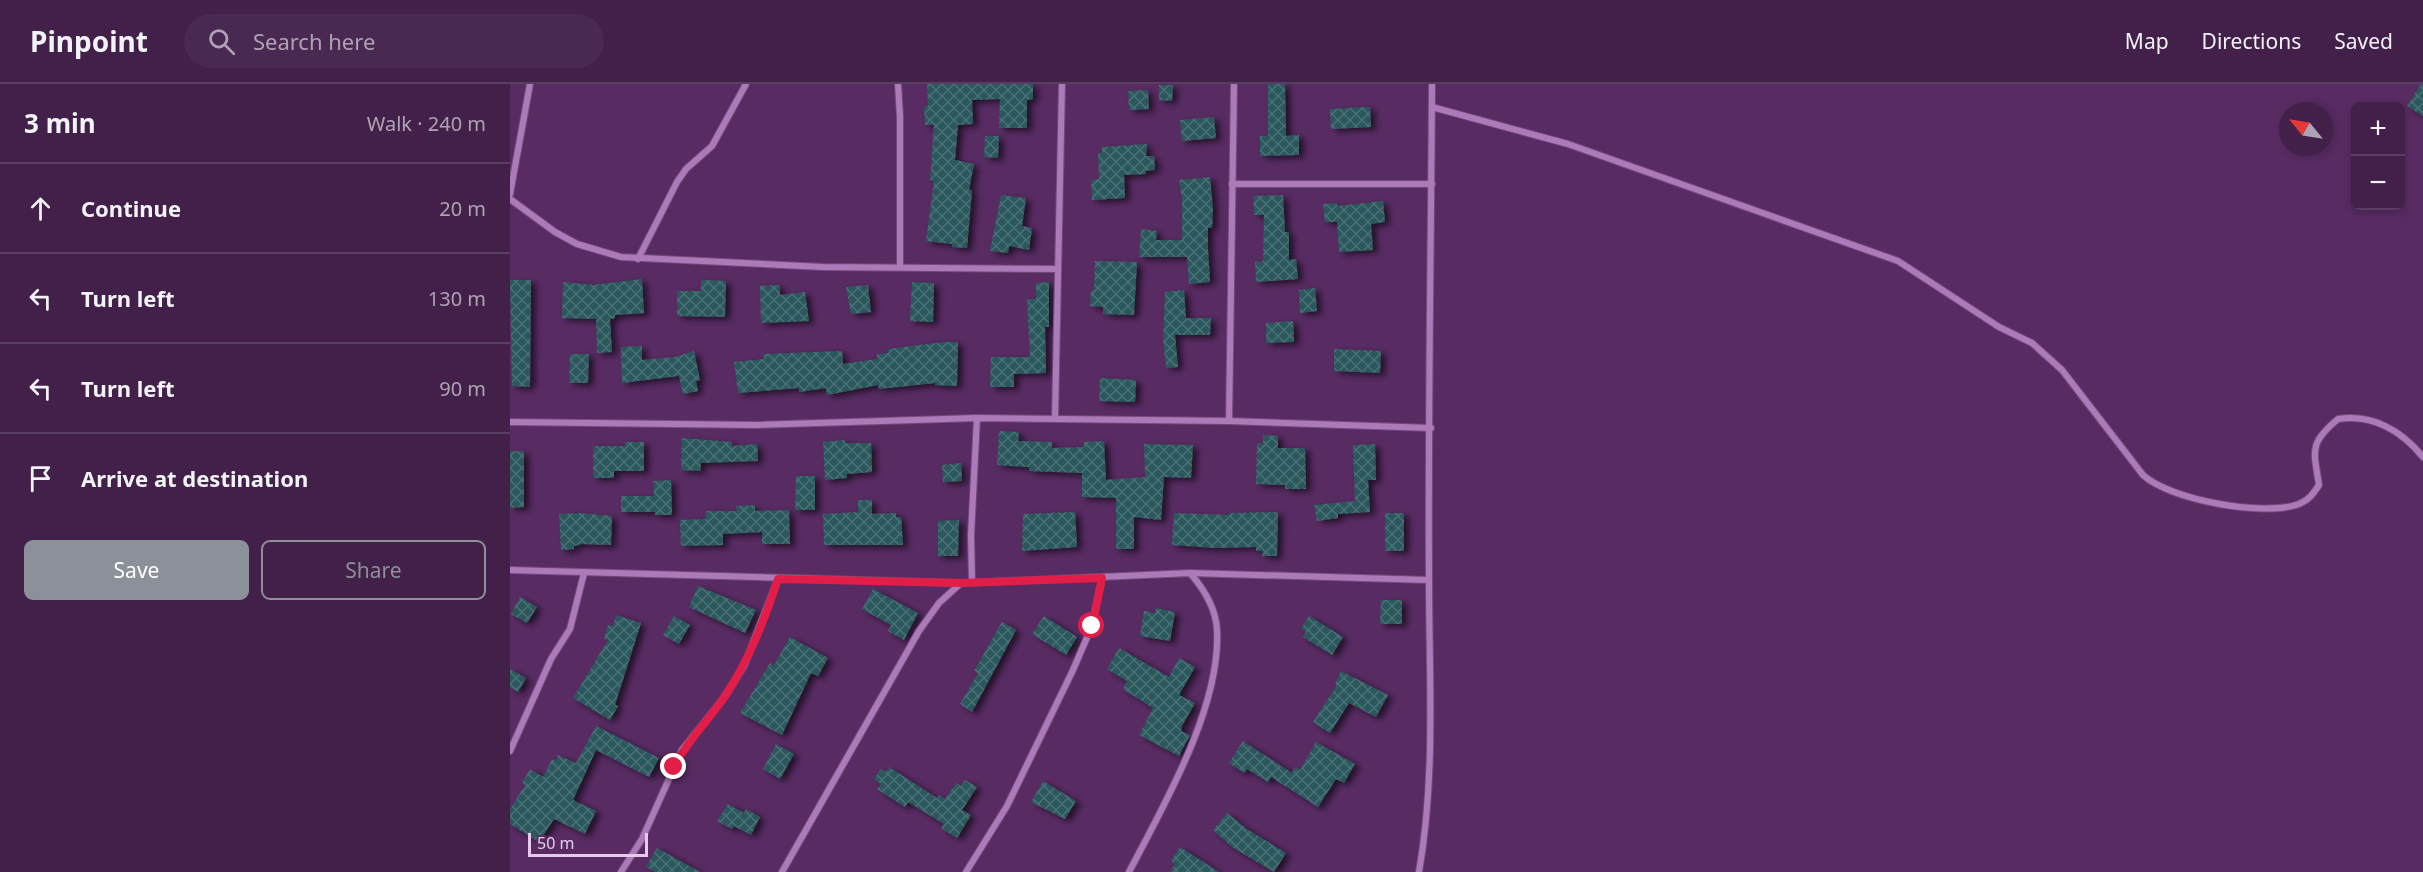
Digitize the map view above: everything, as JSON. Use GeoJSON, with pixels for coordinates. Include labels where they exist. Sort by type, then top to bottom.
{"type":"FeatureCollection","features":[{"type":"Feature","properties":{"kind":"street"},"geometry":{"type":"LineString","coordinates":[[530,84],[510,197],[547,226],[577,244],[621,257],[638,259],[823,267],[1058,269]]}},
{"type":"Feature","properties":{"kind":"street"},"geometry":{"type":"LineString","coordinates":[[638,259],[677,182],[686,169],[712,146],[746,84]]}},
{"type":"Feature","properties":{"kind":"street"},"geometry":{"type":"LineString","coordinates":[[898,84],[900,266]]}},
{"type":"Feature","properties":{"kind":"street"},"geometry":{"type":"LineString","coordinates":[[1055,418],[1062,84]]}},
{"type":"Feature","properties":{"kind":"street"},"geometry":{"type":"LineString","coordinates":[[1229,421],[1234,84]]}},
{"type":"Feature","properties":{"kind":"street"},"geometry":{"type":"LineString","coordinates":[[1419,872],[1430,759],[1432,664],[1428,580],[1432,84]]}},
{"type":"Feature","properties":{"kind":"street"},"geometry":{"type":"LineString","coordinates":[[1431,107],[1568,144],[1898,261],[1990,321],[2032,343],[2062,370],[2143,475],[2162,486],[2211,502],[2247,509],[2300,504],[2312,496],[2319,485],[2312,454],[2318,443],[2338,419],[2354,417],[2374,420],[2395,431],[2412,444],[2423,457]]}},
{"type":"Feature","properties":{"kind":"street"},"geometry":{"type":"LineString","coordinates":[[1232,184],[1432,184]]}},
{"type":"Feature","properties":{"kind":"street"},"geometry":{"type":"LineString","coordinates":[[510,422],[756,425],[977,418],[1055,418],[1431,428]]}},
{"type":"Feature","properties":{"kind":"street"},"geometry":{"type":"LineString","coordinates":[[972,582],[971,535],[977,418]]}},
{"type":"Feature","properties":{"kind":"street"},"geometry":{"type":"LineString","coordinates":[[510,570],[962,583],[1190,573],[1428,580]]}},
{"type":"Feature","properties":{"kind":"street"},"geometry":{"type":"LineString","coordinates":[[510,751],[551,659],[570,629],[584,573]]}},
{"type":"Feature","properties":{"kind":"street"},"geometry":{"type":"LineString","coordinates":[[1130,872],[1181,771],[1212,685],[1217,629],[1207,593],[1190,573]]}},
{"type":"Feature","properties":{"kind":"street"},"geometry":{"type":"LineString","coordinates":[[966,872],[1007,806],[1073,670],[1092,626],[1102,578]]}},
{"type":"Feature","properties":{"kind":"street"},"geometry":{"type":"LineString","coordinates":[[621,872],[642,838],[682,750],[723,699],[744,666],[778,579]]}},
{"type":"Feature","properties":{"kind":"street"},"geometry":{"type":"LineString","coordinates":[[782,872],[919,631],[939,603],[962,583]]}},
{"type":"Feature","properties":{"kind":"building"},"geometry":{"type":"Polygon","coordinates":[[[927,84],[1033,84],[1033,99],[1027,100],[1027,128],[999,128],[1000,99],[972,100],[973,124],[958,125],[955,160],[974,164],[969,190],[972,190],[967,248],[926,241],[934,181],[930,180],[934,125],[925,125],[924,106],[928,106],[927,84]]]}},
{"type":"Feature","properties":{"kind":"building"},"geometry":{"type":"Polygon","coordinates":[[[1268,84],[1285,84],[1286,136],[1299,135],[1299,155],[1260,156],[1260,136],[1268,136],[1268,84]]]}},
{"type":"Feature","properties":{"kind":"building"},"geometry":{"type":"Polygon","coordinates":[[[2423,84],[2423,116],[2407,106],[2423,84]]]}},
{"type":"Feature","properties":{"kind":"building"},"geometry":{"type":"Polygon","coordinates":[[[1159,85],[1173,85],[1172,101],[1159,100],[1159,85]]]}},
{"type":"Feature","properties":{"kind":"building"},"geometry":{"type":"Polygon","coordinates":[[[1148,90],[1149,109],[1129,110],[1128,91],[1148,90]]]}},
{"type":"Feature","properties":{"kind":"building"},"geometry":{"type":"Polygon","coordinates":[[[1370,107],[1371,127],[1331,129],[1330,109],[1370,107]]]}},
{"type":"Feature","properties":{"kind":"building"},"geometry":{"type":"Polygon","coordinates":[[[1214,117],[1216,138],[1182,141],[1180,120],[1214,117]]]}},
{"type":"Feature","properties":{"kind":"building"},"geometry":{"type":"Polygon","coordinates":[[[985,136],[999,136],[998,158],[984,157],[985,136]]]}},
{"type":"Feature","properties":{"kind":"building"},"geometry":{"type":"Polygon","coordinates":[[[1147,144],[1146,156],[1154,156],[1155,170],[1146,171],[1146,174],[1124,175],[1125,198],[1092,200],[1091,180],[1099,179],[1098,154],[1102,153],[1102,147],[1147,144]]]}},
{"type":"Feature","properties":{"kind":"building"},"geometry":{"type":"Polygon","coordinates":[[[1210,177],[1213,209],[1212,228],[1208,228],[1210,282],[1189,284],[1187,257],[1139,257],[1141,229],[1157,231],[1156,240],[1182,240],[1182,199],[1179,180],[1210,177]]]}},
{"type":"Feature","properties":{"kind":"building"},"geometry":{"type":"Polygon","coordinates":[[[1001,195],[1026,198],[1022,226],[1032,228],[1029,250],[1009,246],[1008,253],[990,251],[1001,195]]]}},
{"type":"Feature","properties":{"kind":"building"},"geometry":{"type":"Polygon","coordinates":[[[1283,195],[1285,232],[1289,232],[1289,260],[1296,259],[1298,279],[1256,282],[1255,262],[1263,261],[1264,215],[1254,215],[1253,196],[1283,195]]]}},
{"type":"Feature","properties":{"kind":"building"},"geometry":{"type":"Polygon","coordinates":[[[1383,201],[1385,222],[1371,224],[1373,250],[1339,252],[1337,222],[1325,222],[1323,204],[1337,203],[1337,206],[1383,201]]]}},
{"type":"Feature","properties":{"kind":"building"},"geometry":{"type":"Polygon","coordinates":[[[1095,261],[1137,262],[1134,315],[1103,314],[1103,307],[1090,306],[1091,290],[1094,290],[1095,261]]]}},
{"type":"Feature","properties":{"kind":"building"},"geometry":{"type":"Polygon","coordinates":[[[642,279],[644,313],[615,315],[615,318],[610,319],[612,352],[597,353],[596,319],[562,318],[563,282],[593,285],[642,279]]]}},
{"type":"Feature","properties":{"kind":"building"},"geometry":{"type":"Polygon","coordinates":[[[510,280],[531,280],[530,387],[512,386],[510,280]]]}},
{"type":"Feature","properties":{"kind":"building"},"geometry":{"type":"Polygon","coordinates":[[[701,280],[726,281],[725,317],[677,316],[677,291],[701,291],[701,280]]]}},
{"type":"Feature","properties":{"kind":"building"},"geometry":{"type":"Polygon","coordinates":[[[912,282],[934,283],[933,322],[910,321],[912,282]]]}},
{"type":"Feature","properties":{"kind":"building"},"geometry":{"type":"Polygon","coordinates":[[[1049,282],[1049,327],[1045,327],[1046,373],[1014,374],[1014,387],[990,387],[991,357],[1030,357],[1027,299],[1036,299],[1036,283],[1049,282]]]}},
{"type":"Feature","properties":{"kind":"building"},"geometry":{"type":"Polygon","coordinates":[[[780,285],[780,295],[805,292],[809,321],[761,323],[760,286],[780,285]]]}},
{"type":"Feature","properties":{"kind":"building"},"geometry":{"type":"Polygon","coordinates":[[[868,285],[871,312],[851,314],[846,287],[868,285]]]}},
{"type":"Feature","properties":{"kind":"building"},"geometry":{"type":"Polygon","coordinates":[[[1315,288],[1317,311],[1300,313],[1299,290],[1315,288]]]}},
{"type":"Feature","properties":{"kind":"building"},"geometry":{"type":"Polygon","coordinates":[[[1184,290],[1186,318],[1211,318],[1210,335],[1175,335],[1178,367],[1166,368],[1163,340],[1165,292],[1184,290]]]}},
{"type":"Feature","properties":{"kind":"building"},"geometry":{"type":"Polygon","coordinates":[[[1293,321],[1294,342],[1266,343],[1266,323],[1293,321]]]}},
{"type":"Feature","properties":{"kind":"building"},"geometry":{"type":"Polygon","coordinates":[[[958,342],[957,386],[935,385],[935,383],[879,389],[878,385],[827,395],[826,388],[799,392],[799,388],[738,393],[734,362],[764,359],[763,354],[842,351],[843,364],[877,359],[877,354],[888,353],[888,349],[958,342]]]}},
{"type":"Feature","properties":{"kind":"building"},"geometry":{"type":"Polygon","coordinates":[[[642,346],[642,360],[675,357],[694,351],[700,380],[696,381],[698,391],[683,394],[679,376],[622,383],[621,347],[642,346]]]}},
{"type":"Feature","properties":{"kind":"building"},"geometry":{"type":"Polygon","coordinates":[[[1334,349],[1381,351],[1380,373],[1334,371],[1334,349]]]}},
{"type":"Feature","properties":{"kind":"building"},"geometry":{"type":"Polygon","coordinates":[[[570,354],[589,354],[588,383],[569,383],[570,354]]]}},
{"type":"Feature","properties":{"kind":"building"},"geometry":{"type":"Polygon","coordinates":[[[1100,378],[1136,380],[1135,402],[1099,401],[1100,378]]]}},
{"type":"Feature","properties":{"kind":"building"},"geometry":{"type":"Polygon","coordinates":[[[999,431],[1019,432],[1018,441],[1052,442],[1052,448],[1084,447],[1084,442],[1104,441],[1106,480],[1145,477],[1144,444],[1193,445],[1191,478],[1164,477],[1161,520],[1134,517],[1134,549],[1116,549],[1116,498],[1082,497],[1082,473],[1029,471],[1029,467],[997,465],[999,431]]]}},
{"type":"Feature","properties":{"kind":"building"},"geometry":{"type":"Polygon","coordinates":[[[1263,435],[1278,436],[1278,448],[1305,448],[1306,489],[1285,489],[1285,485],[1256,484],[1257,443],[1263,443],[1263,435]]]}},
{"type":"Feature","properties":{"kind":"building"},"geometry":{"type":"Polygon","coordinates":[[[682,438],[732,442],[732,446],[757,444],[758,461],[701,463],[700,471],[681,470],[682,438]]]}},
{"type":"Feature","properties":{"kind":"building"},"geometry":{"type":"Polygon","coordinates":[[[845,440],[845,443],[871,443],[872,472],[847,474],[847,478],[825,480],[823,442],[845,440]]]}},
{"type":"Feature","properties":{"kind":"building"},"geometry":{"type":"Polygon","coordinates":[[[625,442],[644,442],[644,471],[614,471],[614,478],[593,478],[593,446],[625,446],[625,442]]]}},
{"type":"Feature","properties":{"kind":"building"},"geometry":{"type":"Polygon","coordinates":[[[1375,444],[1376,480],[1368,480],[1370,512],[1338,514],[1338,518],[1317,521],[1314,505],[1355,501],[1353,445],[1375,444]]]}},
{"type":"Feature","properties":{"kind":"building"},"geometry":{"type":"Polygon","coordinates":[[[510,451],[524,451],[524,507],[510,508],[510,451]]]}},
{"type":"Feature","properties":{"kind":"building"},"geometry":{"type":"Polygon","coordinates":[[[961,463],[962,481],[943,482],[942,465],[961,463]]]}},
{"type":"Feature","properties":{"kind":"building"},"geometry":{"type":"Polygon","coordinates":[[[796,476],[815,476],[815,510],[795,510],[796,476]]]}},
{"type":"Feature","properties":{"kind":"building"},"geometry":{"type":"Polygon","coordinates":[[[671,480],[672,515],[655,515],[655,512],[621,512],[621,496],[654,496],[653,481],[671,480]]]}},
{"type":"Feature","properties":{"kind":"building"},"geometry":{"type":"Polygon","coordinates":[[[858,500],[872,500],[872,514],[896,513],[896,517],[901,517],[903,545],[824,545],[823,514],[858,512],[858,500]]]}},
{"type":"Feature","properties":{"kind":"building"},"geometry":{"type":"Polygon","coordinates":[[[755,505],[755,511],[789,510],[790,544],[762,544],[762,532],[723,534],[723,545],[681,546],[680,520],[706,519],[706,511],[737,511],[736,506],[755,505]]]}},
{"type":"Feature","properties":{"kind":"building"},"geometry":{"type":"Polygon","coordinates":[[[1075,512],[1077,547],[1022,551],[1023,514],[1075,512]]]}},
{"type":"Feature","properties":{"kind":"building"},"geometry":{"type":"Polygon","coordinates":[[[1278,512],[1277,556],[1262,556],[1263,551],[1256,551],[1256,547],[1215,548],[1172,545],[1174,513],[1230,515],[1230,513],[1278,512]]]}},
{"type":"Feature","properties":{"kind":"building"},"geometry":{"type":"Polygon","coordinates":[[[1385,513],[1404,513],[1404,551],[1385,551],[1385,513]]]}},
{"type":"Feature","properties":{"kind":"building"},"geometry":{"type":"Polygon","coordinates":[[[559,514],[612,516],[611,545],[582,544],[574,546],[574,549],[561,550],[559,514]]]}},
{"type":"Feature","properties":{"kind":"building"},"geometry":{"type":"Polygon","coordinates":[[[959,520],[958,556],[938,556],[938,521],[959,520]]]}},
{"type":"Feature","properties":{"kind":"building"},"geometry":{"type":"Polygon","coordinates":[[[698,586],[756,610],[745,633],[689,607],[698,586]]]}},
{"type":"Feature","properties":{"kind":"building"},"geometry":{"type":"Polygon","coordinates":[[[873,589],[918,613],[904,640],[888,631],[891,625],[862,609],[873,589]]]}},
{"type":"Feature","properties":{"kind":"building"},"geometry":{"type":"Polygon","coordinates":[[[520,597],[537,607],[527,623],[511,614],[520,597]]]}},
{"type":"Feature","properties":{"kind":"building"},"geometry":{"type":"Polygon","coordinates":[[[1381,600],[1402,600],[1402,624],[1380,624],[1381,600]]]}},
{"type":"Feature","properties":{"kind":"building"},"geometry":{"type":"Polygon","coordinates":[[[1156,608],[1175,612],[1170,641],[1140,636],[1144,611],[1155,613],[1156,608]]]}},
{"type":"Feature","properties":{"kind":"building"},"geometry":{"type":"Polygon","coordinates":[[[616,615],[641,623],[615,705],[618,706],[610,720],[573,698],[608,640],[604,639],[608,625],[613,626],[616,615]]]}},
{"type":"Feature","properties":{"kind":"building"},"geometry":{"type":"Polygon","coordinates":[[[674,616],[690,625],[679,644],[663,635],[674,616]]]}},
{"type":"Feature","properties":{"kind":"building"},"geometry":{"type":"Polygon","coordinates":[[[1044,616],[1077,637],[1066,655],[1032,634],[1044,616]]]}},
{"type":"Feature","properties":{"kind":"building"},"geometry":{"type":"Polygon","coordinates":[[[1309,616],[1343,637],[1332,655],[1303,637],[1306,632],[1301,629],[1309,616]]]}},
{"type":"Feature","properties":{"kind":"building"},"geometry":{"type":"Polygon","coordinates":[[[1002,622],[1016,630],[972,712],[960,704],[978,673],[974,671],[1002,622]]]}},
{"type":"Feature","properties":{"kind":"building"},"geometry":{"type":"Polygon","coordinates":[[[790,637],[828,658],[818,676],[811,673],[782,735],[740,713],[770,663],[774,665],[790,637]]]}},
{"type":"Feature","properties":{"kind":"building"},"geometry":{"type":"Polygon","coordinates":[[[1119,648],[1169,677],[1179,658],[1195,667],[1179,695],[1195,703],[1182,726],[1181,731],[1190,735],[1179,756],[1139,735],[1153,708],[1123,689],[1127,681],[1107,669],[1119,648]]]}},
{"type":"Feature","properties":{"kind":"building"},"geometry":{"type":"Polygon","coordinates":[[[510,669],[526,678],[518,692],[510,687],[510,669]]]}},
{"type":"Feature","properties":{"kind":"building"},"geometry":{"type":"Polygon","coordinates":[[[1341,671],[1388,695],[1376,717],[1349,703],[1330,733],[1313,722],[1337,685],[1335,684],[1341,671]]]}},
{"type":"Feature","properties":{"kind":"building"},"geometry":{"type":"Polygon","coordinates":[[[596,726],[659,758],[649,777],[596,750],[573,800],[596,811],[585,834],[554,819],[539,842],[510,824],[510,809],[525,785],[522,783],[530,769],[543,777],[552,759],[556,761],[558,755],[576,763],[596,726]]]}},
{"type":"Feature","properties":{"kind":"building"},"geometry":{"type":"Polygon","coordinates":[[[1243,741],[1292,773],[1295,767],[1300,770],[1316,742],[1355,764],[1344,783],[1336,779],[1318,807],[1271,777],[1268,782],[1247,769],[1244,773],[1229,763],[1243,741]]]}},
{"type":"Feature","properties":{"kind":"building"},"geometry":{"type":"Polygon","coordinates":[[[776,744],[794,754],[780,779],[763,769],[776,744]]]}},
{"type":"Feature","properties":{"kind":"building"},"geometry":{"type":"Polygon","coordinates":[[[889,767],[937,798],[939,795],[945,799],[956,783],[961,786],[965,780],[977,787],[962,810],[971,815],[957,838],[941,828],[944,824],[908,802],[905,807],[877,789],[881,784],[874,779],[881,769],[886,772],[889,767]]]}},
{"type":"Feature","properties":{"kind":"building"},"geometry":{"type":"Polygon","coordinates":[[[1043,781],[1076,801],[1065,819],[1031,802],[1043,781]]]}},
{"type":"Feature","properties":{"kind":"building"},"geometry":{"type":"Polygon","coordinates":[[[728,804],[744,813],[746,809],[760,817],[751,835],[734,826],[732,829],[717,821],[728,804]]]}},
{"type":"Feature","properties":{"kind":"building"},"geometry":{"type":"Polygon","coordinates":[[[1227,813],[1247,829],[1286,853],[1274,872],[1232,847],[1213,830],[1227,813]]]}},
{"type":"Feature","properties":{"kind":"building"},"geometry":{"type":"Polygon","coordinates":[[[1180,847],[1219,872],[1170,872],[1175,864],[1171,861],[1180,847]]]}},
{"type":"Feature","properties":{"kind":"building"},"geometry":{"type":"Polygon","coordinates":[[[657,848],[700,872],[655,872],[646,867],[657,848]]]}},
{"type":"Feature","properties":{"kind":"route"},"geometry":{"type":"LineString","coordinates":[[674,767],[682,750],[723,699],[744,666],[763,625],[778,579],[962,583],[1102,578],[1092,626]]}}]}
